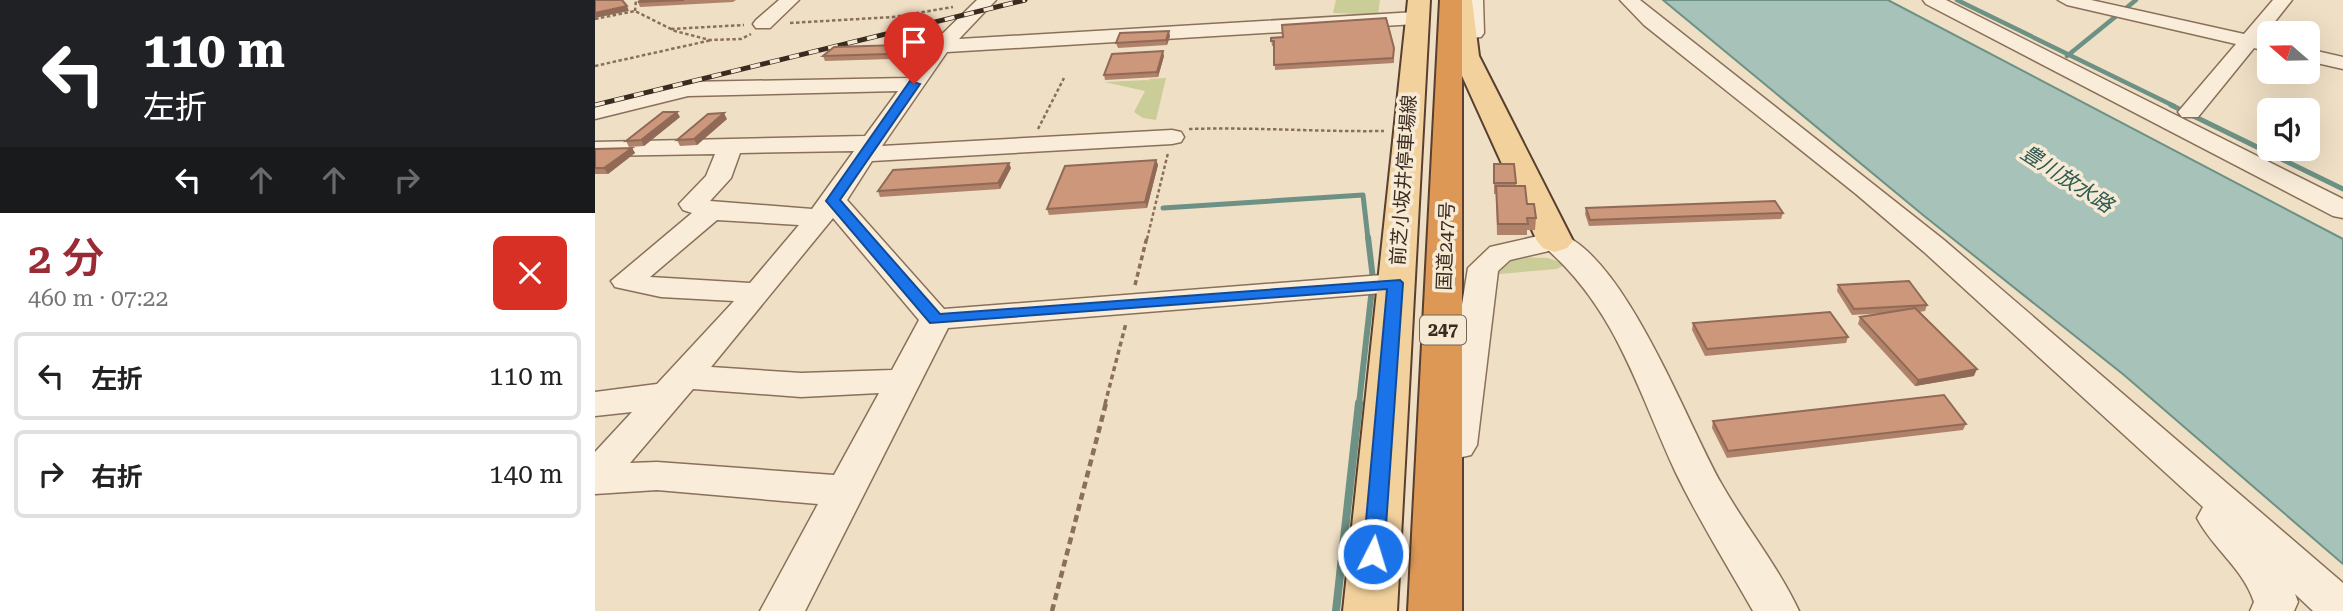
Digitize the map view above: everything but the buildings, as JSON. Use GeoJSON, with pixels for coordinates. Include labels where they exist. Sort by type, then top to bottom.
{"type":"FeatureCollection","features":[{"type":"Feature","properties":{"kind":"highway","name":"247"},"geometry":{"type":"LineString","coordinates":[[1451,0],[1455,41]]}},
{"type":"Feature","properties":{"kind":"highway","name":"国道247号"},"geometry":{"type":"LineString","coordinates":[[1434,611],[1455,41]]}},
{"type":"Feature","properties":{"kind":"main road"},"geometry":{"type":"LineString","coordinates":[[1461,0],[1455,41],[1466,56],[1555,241]]}},
{"type":"Feature","properties":{"kind":"main road","name":"前芝小坂井停車場線"},"geometry":{"type":"LineString","coordinates":[[1369,610],[1417,9]]}},
{"type":"Feature","properties":{"kind":"street"},"geometry":{"type":"LineString","coordinates":[[763,24],[790,0]]}},
{"type":"Feature","properties":{"kind":"street"},"geometry":{"type":"LineString","coordinates":[[1455,41],[1474,33],[1474,0]]}},
{"type":"Feature","properties":{"kind":"street"},"geometry":{"type":"LineString","coordinates":[[1629,0],[1651,21],[1884,204],[1997,300],[2343,611]]}},
{"type":"Feature","properties":{"kind":"street"},"geometry":{"type":"LineString","coordinates":[[1932,0],[2343,210]]}},
{"type":"Feature","properties":{"kind":"street"},"geometry":{"type":"LineString","coordinates":[[2067,0],[2257,43]]}},
{"type":"Feature","properties":{"kind":"street"},"geometry":{"type":"LineString","coordinates":[[2190,112],[2283,0]]}},
{"type":"Feature","properties":{"kind":"street"},"geometry":{"type":"LineString","coordinates":[[595,478],[758,293],[826,209],[941,46],[986,1]]}},
{"type":"Feature","properties":{"kind":"street"},"geometry":{"type":"LineString","coordinates":[[941,46],[1417,9]]}},
{"type":"Feature","properties":{"kind":"street"},"geometry":{"type":"LineString","coordinates":[[2321,58],[2343,62]]}},
{"type":"Feature","properties":{"kind":"street"},"geometry":{"type":"LineString","coordinates":[[595,112],[688,89],[914,84]]}},
{"type":"Feature","properties":{"kind":"street"},"geometry":{"type":"LineString","coordinates":[[595,149],[870,148],[1172,137]]}},
{"type":"Feature","properties":{"kind":"street"},"geometry":{"type":"LineString","coordinates":[[732,147],[723,161],[718,178],[693,204],[711,211],[826,209],[936,319],[1395,283]]}},
{"type":"Feature","properties":{"kind":"street"},"geometry":{"type":"LineString","coordinates":[[711,211],[626,281],[661,288],[758,293]]}},
{"type":"Feature","properties":{"kind":"street"},"geometry":{"type":"LineString","coordinates":[[1436,533],[1454,514],[1459,422],[1483,268],[1500,253],[1555,241],[1580,260],[1626,321],[1696,474],[1777,611]]}},
{"type":"Feature","properties":{"kind":"street"},"geometry":{"type":"LineString","coordinates":[[782,611],[936,319]]}},
{"type":"Feature","properties":{"kind":"street"},"geometry":{"type":"LineString","coordinates":[[595,404],[676,386],[901,381]]}},
{"type":"Feature","properties":{"kind":"street"},"geometry":{"type":"LineString","coordinates":[[595,478],[657,476],[844,491]]}},
{"type":"Feature","properties":{"kind":"street"},"geometry":{"type":"LineString","coordinates":[[2195,478],[2198,493],[2267,575],[2276,602],[2272,611]]}},
{"type":"Feature","properties":{"kind":"path"},"geometry":{"type":"LineString","coordinates":[[635,11],[636,0]]}},
{"type":"Feature","properties":{"kind":"path"},"geometry":{"type":"LineString","coordinates":[[671,29],[906,16],[957,6],[976,6],[986,1]]}},
{"type":"Feature","properties":{"kind":"path"},"geometry":{"type":"LineString","coordinates":[[595,19],[635,11]]}},
{"type":"Feature","properties":{"kind":"path"},"geometry":{"type":"LineString","coordinates":[[635,11],[645,20],[671,29],[729,42],[743,40],[763,24]]}},
{"type":"Feature","properties":{"kind":"path"},"geometry":{"type":"LineString","coordinates":[[595,66],[714,39]]}},
{"type":"Feature","properties":{"kind":"path"},"geometry":{"type":"LineString","coordinates":[[1030,144],[1065,78]]}},
{"type":"Feature","properties":{"kind":"path"},"geometry":{"type":"LineString","coordinates":[[1052,611],[1172,137],[1188,129],[1264,127],[1307,132],[1363,133],[1407,129]]}},
{"type":"Feature","properties":{"kind":"green space"},"geometry":{"type":"Polygon","coordinates":[[[1336,0],[1380,0],[1378,15],[1333,13],[1336,0]]]}},
{"type":"Feature","properties":{"kind":"green space"},"geometry":{"type":"Polygon","coordinates":[[[1166,78],[1156,120],[1143,118],[1134,112],[1145,91],[1104,82],[1148,82],[1149,79],[1166,78]]]}},
{"type":"Feature","properties":{"kind":"green space"},"geometry":{"type":"Polygon","coordinates":[[[1519,257],[1548,258],[1566,264],[1557,269],[1488,275],[1503,262],[1519,257]]]}},
{"type":"Feature","properties":{"kind":"water","name":"豊川放水路"},"geometry":{"type":"Polygon","coordinates":[[[1663,0],[1888,0],[2343,239],[2343,564],[2124,375],[1923,215],[1663,0]]]}},
{"type":"Feature","properties":{"kind":"waterway"},"geometry":{"type":"LineString","coordinates":[[1957,0],[2069,55]]}},
{"type":"Feature","properties":{"kind":"waterway"},"geometry":{"type":"LineString","coordinates":[[2069,55],[2136,0]]}},
{"type":"Feature","properties":{"kind":"waterway"},"geometry":{"type":"LineString","coordinates":[[2069,55],[2174,106]]}},
{"type":"Feature","properties":{"kind":"waterway"},"geometry":{"type":"LineString","coordinates":[[2171,105],[2343,189]]}},
{"type":"Feature","properties":{"kind":"waterway"},"geometry":{"type":"LineString","coordinates":[[1163,208],[1363,195],[1368,239]]}},
{"type":"Feature","properties":{"kind":"waterway"},"geometry":{"type":"LineString","coordinates":[[1368,237],[1373,279]]}},
{"type":"Feature","properties":{"kind":"waterway"},"geometry":{"type":"LineString","coordinates":[[1359,404],[1372,288]]}},
{"type":"Feature","properties":{"kind":"waterway"},"geometry":{"type":"LineString","coordinates":[[1336,611],[1359,403]]}},
{"type":"Feature","properties":{"kind":"railway"},"geometry":{"type":"LineString","coordinates":[[595,105],[1025,0]]}},
{"type":"Feature","properties":{"kind":"route"},"geometry":{"type":"LineString","coordinates":[[914,84],[833,201],[936,319],[1395,283],[1373,554]]}}]}
